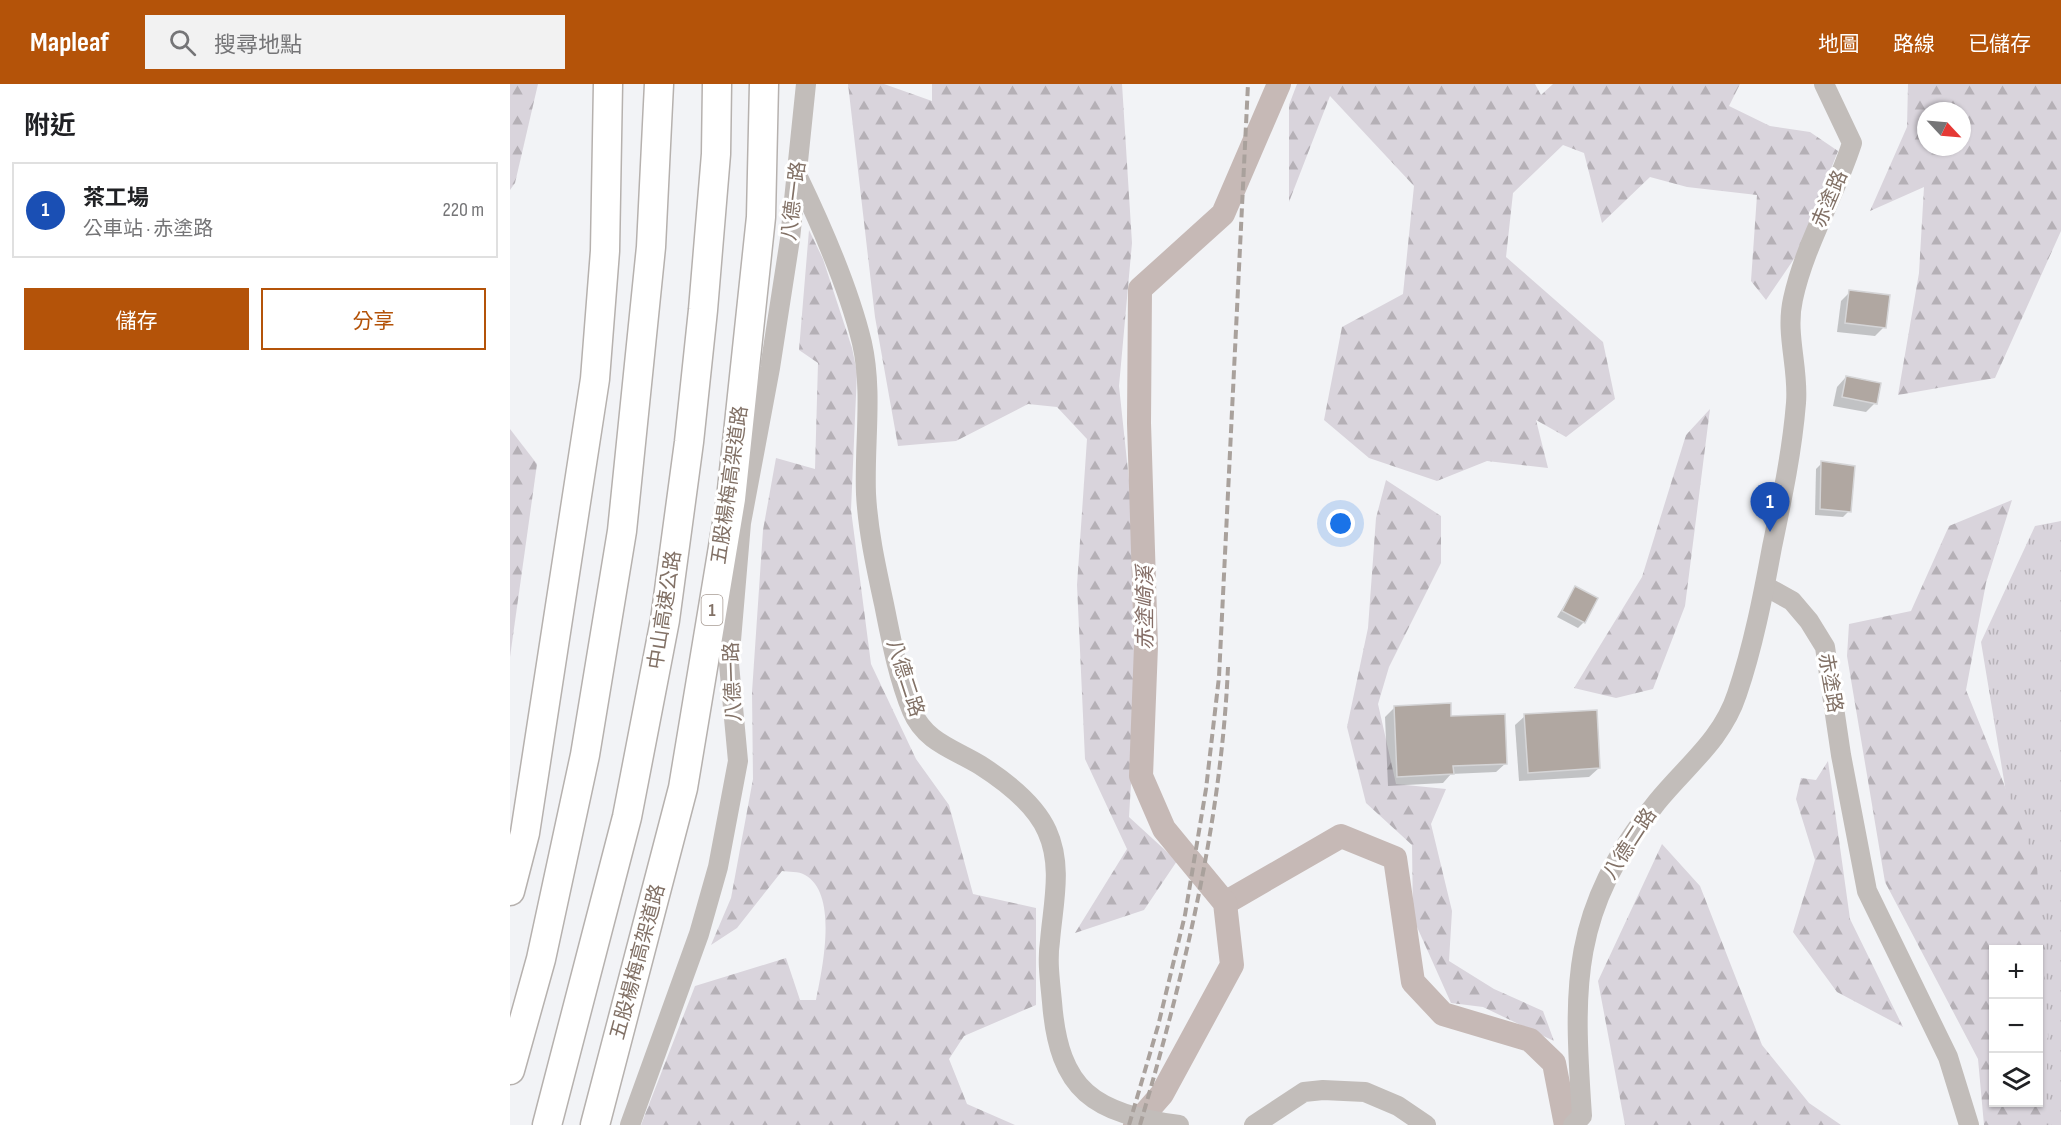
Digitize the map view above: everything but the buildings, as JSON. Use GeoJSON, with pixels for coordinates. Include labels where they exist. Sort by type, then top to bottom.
{"type":"FeatureCollection","features":[{"type":"Feature","properties":{"kind":"highway"},"geometry":{"type":"LineString","coordinates":[[510,891],[525,833],[595,379],[605,251],[608,84]]}},
{"type":"Feature","properties":{"kind":"highway"},"geometry":{"type":"LineString","coordinates":[[510,1070],[541,959],[585,755],[622,531],[651,247],[659,84]]}},
{"type":"Feature","properties":{"kind":"highway","name":"中山高速公路"},"geometry":{"type":"LineString","coordinates":[[548,1125],[627,817],[666,620],[703,310],[716,154],[717,84]]}},
{"type":"Feature","properties":{"kind":"highway","name":"五股楊梅高架道路"},"geometry":{"type":"LineString","coordinates":[[595,1125],[683,788],[731,499],[761,217],[764,84]]}},
{"type":"Feature","properties":{"kind":"street","name":"八德一路"},"geometry":{"type":"LineString","coordinates":[[630,1125],[699,934],[718,867],[738,761],[729,664],[741,523],[770,368],[798,177],[806,84]]}},
{"type":"Feature","properties":{"kind":"street","name":"赤塗路"},"geometry":{"type":"LineString","coordinates":[[1824,84],[1852,143],[1802,266],[1792,300],[1790,322],[1797,388],[1794,430],[1765,586],[1792,601],[1809,621],[1825,647],[1841,755],[1867,891],[1948,1057],[1969,1125]]}},
{"type":"Feature","properties":{"kind":"street","name":"八德二路"},"geometry":{"type":"LineString","coordinates":[[798,177],[825,232],[862,344],[867,393],[866,496],[872,548],[894,652],[913,713],[925,733],[947,749],[978,764],[1005,783],[1034,811],[1047,830],[1057,873],[1048,952],[1054,1026],[1068,1074],[1085,1093],[1125,1115],[1179,1125]]}},
{"type":"Feature","properties":{"kind":"street","name":"八德二路"},"geometry":{"type":"LineString","coordinates":[[1574,1125],[1582,1116],[1576,1024],[1577,983],[1585,938],[1597,900],[1610,869],[1626,842],[1659,800],[1712,743],[1725,723],[1737,694],[1765,586]]}},
{"type":"Feature","properties":{"kind":"street"},"geometry":{"type":"LineString","coordinates":[[1254,1125],[1304,1092],[1323,1090],[1365,1092],[1398,1106],[1426,1125]]}},
{"type":"Feature","properties":{"kind":"green space"},"geometry":{"type":"Polygon","coordinates":[[[510,84],[538,84],[515,183],[510,190],[510,84]]]}},
{"type":"Feature","properties":{"kind":"green space"},"geometry":{"type":"Polygon","coordinates":[[[848,84],[884,84],[932,101],[932,84],[1122,84],[1132,243],[1119,386],[1142,603],[1129,817],[1177,861],[1144,910],[1075,933],[1127,849],[1085,759],[1077,585],[1087,439],[1057,407],[1028,404],[956,441],[898,446],[875,317],[848,84]]]}},
{"type":"Feature","properties":{"kind":"green space"},"geometry":{"type":"Polygon","coordinates":[[[1297,84],[1535,84],[1541,95],[1553,84],[1740,84],[1729,106],[1770,126],[1810,132],[1838,151],[1798,253],[1766,300],[1751,281],[1757,195],[1687,187],[1650,177],[1602,223],[1584,153],[1563,145],[1513,193],[1506,257],[1603,342],[1615,399],[1566,437],[1536,420],[1548,468],[1487,461],[1437,481],[1369,458],[1324,420],[1342,327],[1403,294],[1414,186],[1330,96],[1289,202],[1289,105],[1297,84]]]}},
{"type":"Feature","properties":{"kind":"green space"},"geometry":{"type":"Polygon","coordinates":[[[1908,84],[2061,84],[2061,231],[1995,378],[1898,395],[1919,273],[1924,187],[1870,211],[1907,127],[1908,84]]]}},
{"type":"Feature","properties":{"kind":"green space"},"geometry":{"type":"Polygon","coordinates":[[[809,230],[823,259],[852,348],[857,372],[851,510],[871,664],[916,759],[949,805],[973,894],[1036,908],[1036,1005],[964,1036],[949,1059],[967,1104],[1015,1125],[641,1125],[695,986],[786,958],[800,1000],[816,1000],[819,987],[826,933],[825,915],[822,898],[815,885],[803,874],[782,871],[737,928],[711,945],[731,898],[753,779],[752,692],[763,530],[776,458],[815,469],[818,363],[799,350],[809,230]]]}},
{"type":"Feature","properties":{"kind":"green space"},"geometry":{"type":"Polygon","coordinates":[[[1710,409],[1685,606],[1653,689],[1616,698],[1574,688],[1642,577],[1686,435],[1710,409]]]}},
{"type":"Feature","properties":{"kind":"green space"},"geometry":{"type":"Polygon","coordinates":[[[510,429],[537,464],[510,657],[510,429]]]}},
{"type":"Feature","properties":{"kind":"green space"},"geometry":{"type":"Polygon","coordinates":[[[1386,480],[1441,516],[1441,563],[1389,667],[1378,704],[1396,784],[1446,789],[1431,824],[1452,911],[1449,961],[1494,989],[1543,1011],[1554,1041],[1483,1007],[1451,1003],[1413,918],[1412,845],[1366,803],[1347,727],[1368,628],[1376,518],[1386,480]]]}},
{"type":"Feature","properties":{"kind":"green space"},"geometry":{"type":"Polygon","coordinates":[[[2012,500],[1986,583],[1966,690],[2037,866],[2042,945],[1989,945],[1989,1107],[2043,1107],[2043,959],[2048,1036],[2045,1125],[1984,1125],[1978,1059],[1885,882],[1847,656],[1849,624],[1911,611],[1949,526],[2012,500]]]}},
{"type":"Feature","properties":{"kind":"green space"},"geometry":{"type":"Polygon","coordinates":[[[2061,521],[2061,1125],[2037,1125],[2037,1107],[2043,1107],[2043,945],[2031,945],[1981,642],[2035,526],[2061,521]]]}},
{"type":"Feature","properties":{"kind":"green space"},"geometry":{"type":"Polygon","coordinates":[[[1828,761],[1850,919],[1903,1027],[1837,992],[1793,932],[1815,860],[1796,799],[1801,778],[1816,780],[1828,761]]]}},
{"type":"Feature","properties":{"kind":"green space"},"geometry":{"type":"Polygon","coordinates":[[[1662,844],[1700,886],[1762,1045],[1809,1103],[1841,1125],[1625,1125],[1598,981],[1662,844]]]}},
{"type":"Feature","properties":{"kind":"waterway","name":"赤塗崎溪"},"geometry":{"type":"LineString","coordinates":[[1135,1125],[1162,1094],[1232,965],[1225,903],[1164,829],[1141,776],[1146,646],[1139,423],[1140,289],[1223,214],[1279,84]]}},
{"type":"Feature","properties":{"kind":"waterway"},"geometry":{"type":"LineString","coordinates":[[1225,903],[1341,836],[1395,858],[1413,982],[1443,1014],[1530,1040],[1554,1063],[1566,1125]]}},
{"type":"Feature","properties":{"kind":"railway"},"geometry":{"type":"LineString","coordinates":[[1129,1125],[1158,1026],[1185,915],[1206,789],[1219,677],[1248,84]]}},
{"type":"Feature","properties":{"kind":"railway"},"geometry":{"type":"LineString","coordinates":[[1140,1125],[1171,1012],[1198,899],[1217,784],[1228,667]]}},
{"type":"Feature","properties":{"kind":"place","name":"茶工場"},"geometry":{"type":"Point","coordinates":[1770,532]}}]}
